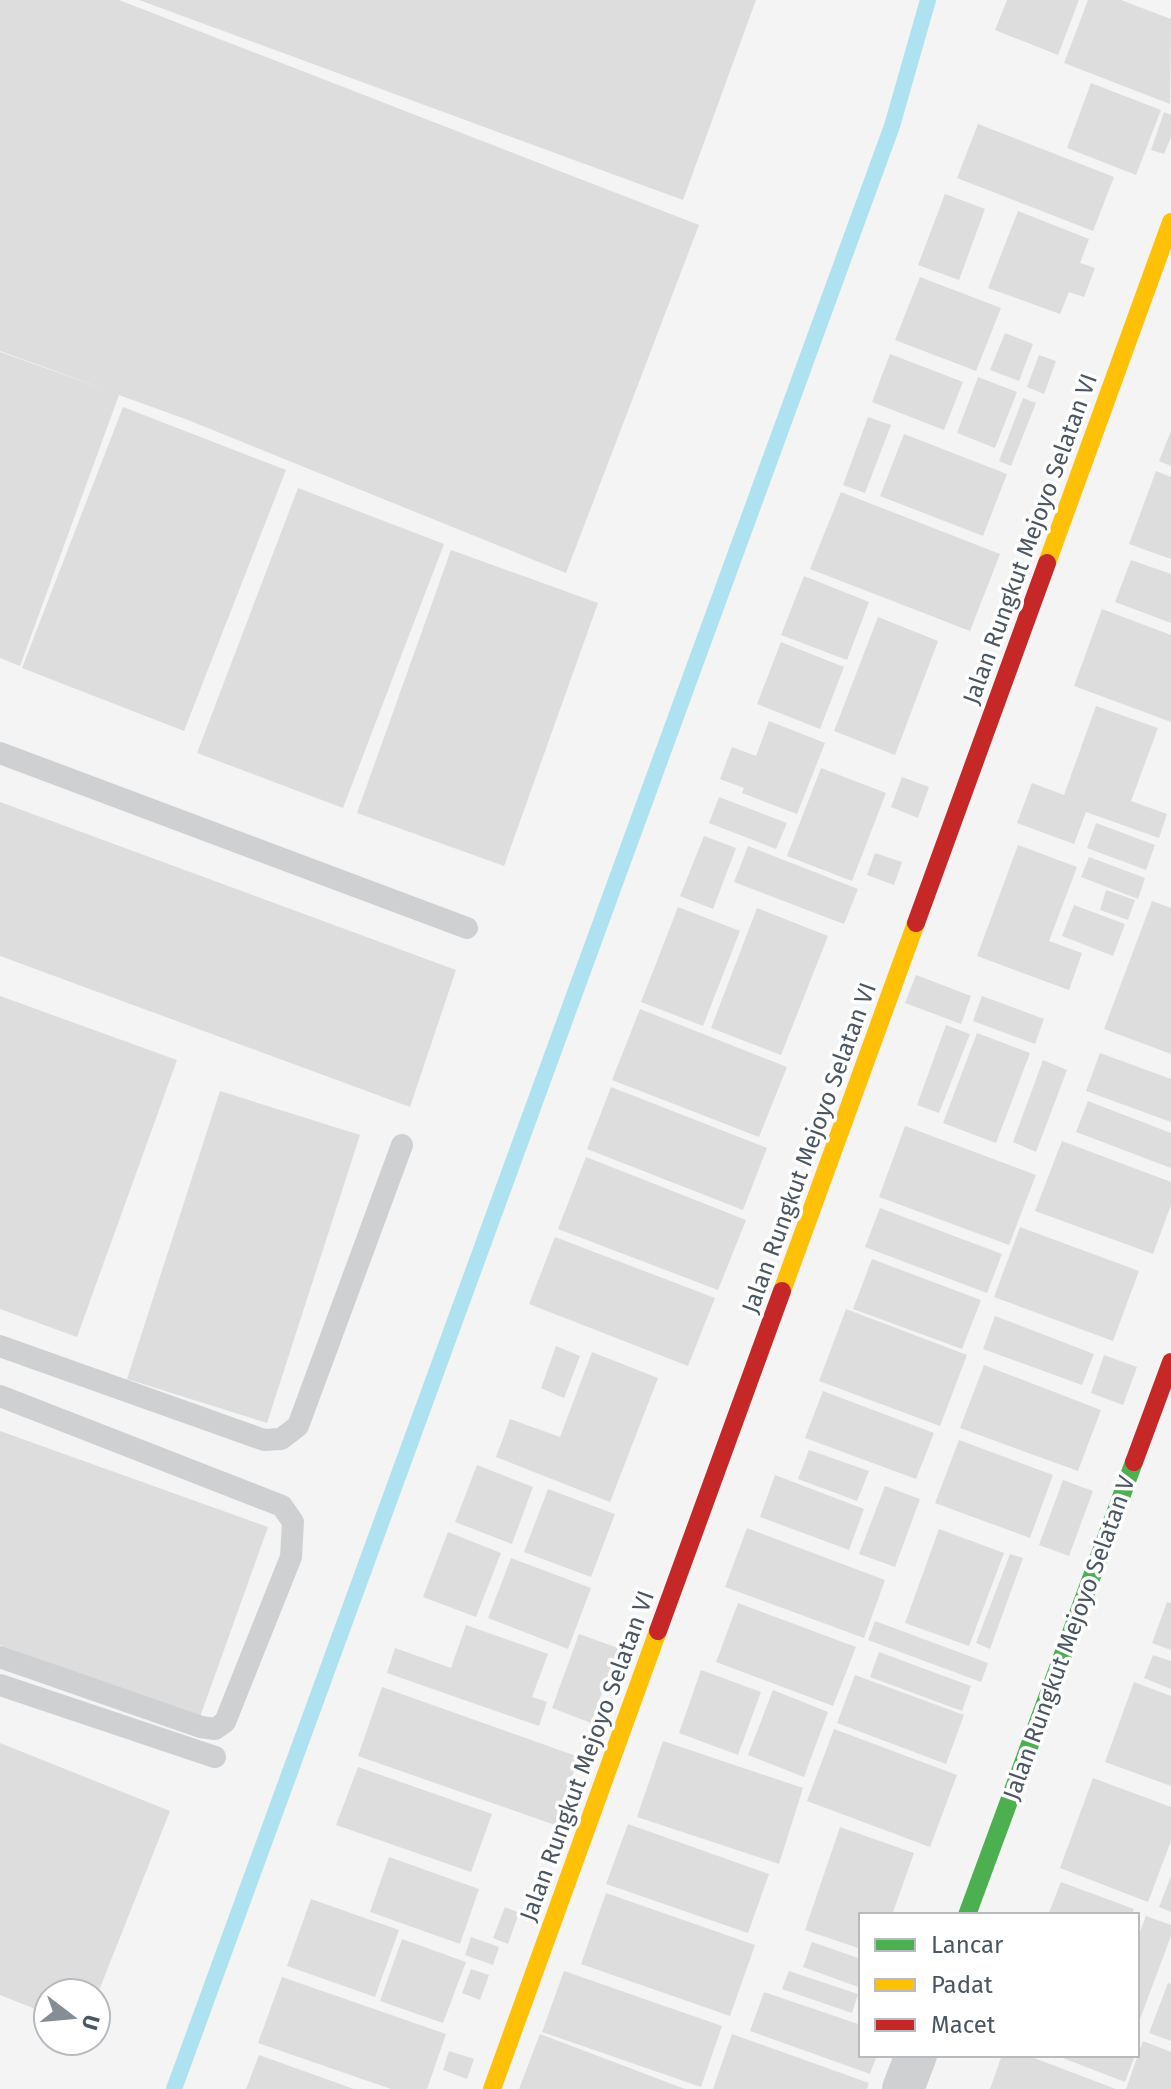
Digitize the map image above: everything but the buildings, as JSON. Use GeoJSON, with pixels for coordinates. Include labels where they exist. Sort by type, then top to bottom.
{"type":"FeatureCollection","features":[{"type":"Feature","properties":{"kind":"street","name":"Jalan Rungkut Mejoyo Selatan VI"},"geometry":{"type":"LineString","coordinates":[[492,2089],[1171,222]]}},
{"type":"Feature","properties":{"kind":"street","name":"Jalan Rungkut Mejoyo Selatan V"},"geometry":{"type":"LineString","coordinates":[[968,1913],[1171,1362]]}},
{"type":"Feature","properties":{"kind":"street"},"geometry":{"type":"LineString","coordinates":[[903,2089],[915,2057]]}},
{"type":"Feature","properties":{"kind":"lane"},"geometry":{"type":"LineString","coordinates":[[0,753],[467,928]]}},
{"type":"Feature","properties":{"kind":"lane"},"geometry":{"type":"LineString","coordinates":[[0,1346],[264,1440],[281,1439],[298,1426],[402,1145]]}},
{"type":"Feature","properties":{"kind":"lane"},"geometry":{"type":"LineString","coordinates":[[0,1396],[282,1506],[293,1522],[291,1557],[225,1722],[215,1729],[201,1727],[0,1657]]}},
{"type":"Feature","properties":{"kind":"lane"},"geometry":{"type":"LineString","coordinates":[[0,1685],[215,1757]]}},
{"type":"Feature","properties":{"kind":"waterway"},"geometry":{"type":"LineString","coordinates":[[174,2089],[892,126],[928,0]]}},
{"type":"Feature","properties":{"kind":"traffic: fast"},"geometry":{"type":"LineString","coordinates":[[968,1913],[1134,1462]]}},
{"type":"Feature","properties":{"kind":"traffic: slow"},"geometry":{"type":"LineString","coordinates":[[1047,563],[1171,222]]}},
{"type":"Feature","properties":{"kind":"traffic: slow"},"geometry":{"type":"LineString","coordinates":[[782,1291],[916,923]]}},
{"type":"Feature","properties":{"kind":"traffic: slow"},"geometry":{"type":"LineString","coordinates":[[492,2089],[658,1631]]}},
{"type":"Feature","properties":{"kind":"traffic: jam"},"geometry":{"type":"LineString","coordinates":[[916,923],[1047,563]]}},
{"type":"Feature","properties":{"kind":"traffic: jam"},"geometry":{"type":"LineString","coordinates":[[658,1631],[782,1291]]}},
{"type":"Feature","properties":{"kind":"traffic: jam"},"geometry":{"type":"LineString","coordinates":[[1134,1462],[1171,1362]]}}]}
